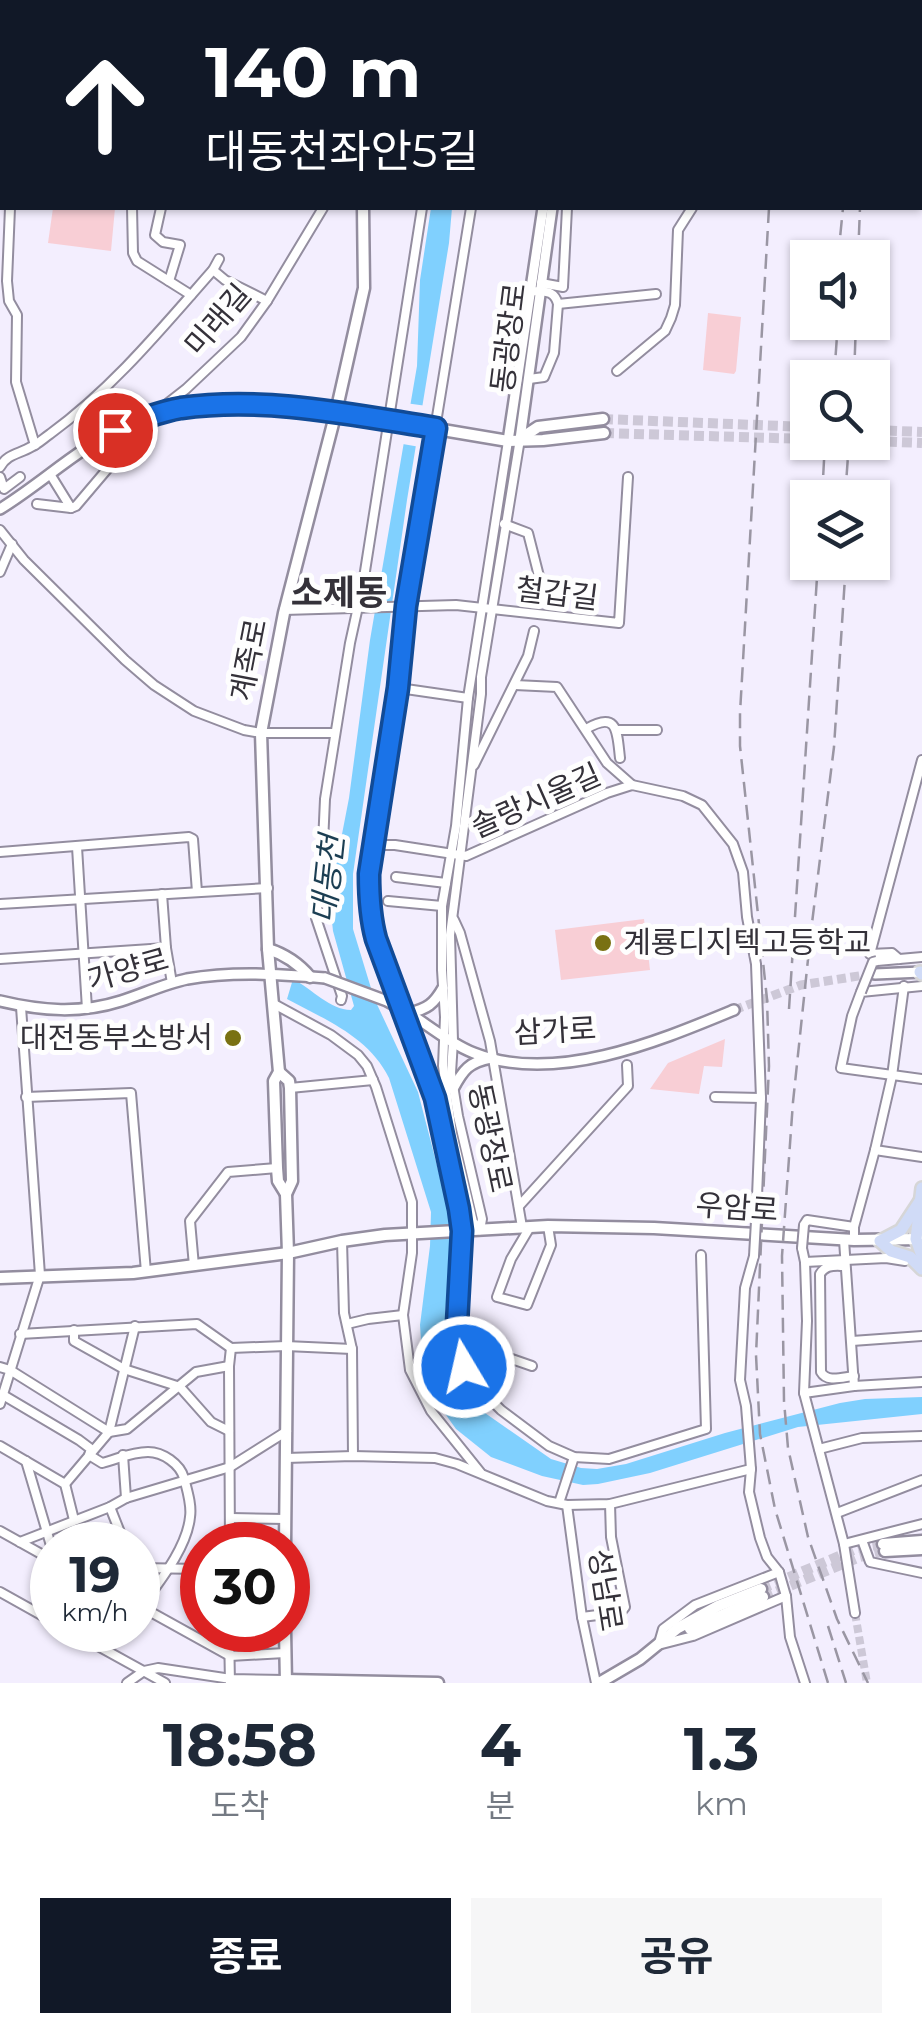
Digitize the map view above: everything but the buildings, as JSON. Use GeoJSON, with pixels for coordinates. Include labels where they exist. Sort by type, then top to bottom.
{"type":"FeatureCollection","features":[{"type":"Feature","properties":{"kind":"main road","name":"계족로"},"geometry":{"type":"LineString","coordinates":[[286,1194],[276,1168],[274,1081],[280,1072],[268,949],[262,733],[284,610],[364,288],[362,210]]}},
{"type":"Feature","properties":{"kind":"main road"},"geometry":{"type":"LineString","coordinates":[[336,412],[514,440],[604,433]]}},
{"type":"Feature","properties":{"kind":"main road"},"geometry":{"type":"LineString","coordinates":[[514,440],[538,427],[603,419]]}},
{"type":"Feature","properties":{"kind":"main road"},"geometry":{"type":"LineString","coordinates":[[268,949],[283,953],[310,977]]}},
{"type":"Feature","properties":{"kind":"main road","name":"계족로"},"geometry":{"type":"LineString","coordinates":[[280,1072],[290,1088],[292,1181],[286,1194],[286,1519]]}},
{"type":"Feature","properties":{"kind":"main road"},"geometry":{"type":"LineString","coordinates":[[921,1195],[922,1256]]}},
{"type":"Feature","properties":{"kind":"main road"},"geometry":{"type":"LineString","coordinates":[[921,1195],[901,1230],[880,1240],[891,1251],[910,1257],[922,1269]]}},
{"type":"Feature","properties":{"kind":"main road","name":"우암로"},"geometry":{"type":"LineString","coordinates":[[1,1279],[146,1272],[288,1253],[385,1234],[548,1226],[849,1240],[919,1239]]}},
{"type":"Feature","properties":{"kind":"main road"},"geometry":{"type":"LineString","coordinates":[[922,1541],[884,1547],[922,1550]]}},
{"type":"Feature","properties":{"kind":"main road","name":"성남로"},"geometry":{"type":"LineString","coordinates":[[597,1683],[658,1646],[762,1593]]}},
{"type":"Feature","properties":{"kind":"main road"},"geometry":{"type":"LineString","coordinates":[[285,1653],[285,1682],[438,1683]]}},
{"type":"Feature","properties":{"kind":"street"},"geometry":{"type":"LineString","coordinates":[[10,210],[7,281],[9,301],[18,315],[16,382],[34,445]]}},
{"type":"Feature","properties":{"kind":"street"},"geometry":{"type":"LineString","coordinates":[[132,210],[132,253],[138,261],[191,295]]}},
{"type":"Feature","properties":{"kind":"street"},"geometry":{"type":"LineString","coordinates":[[161,210],[155,235],[163,242],[180,245],[168,281]]}},
{"type":"Feature","properties":{"kind":"street","name":"미래길"},"geometry":{"type":"LineString","coordinates":[[72,508],[83,500],[154,414],[241,337],[322,210]]}},
{"type":"Feature","properties":{"kind":"street"},"geometry":{"type":"LineString","coordinates":[[341,1000],[316,918],[325,799],[360,607],[422,210]]}},
{"type":"Feature","properties":{"kind":"street"},"geometry":{"type":"LineString","coordinates":[[471,210],[404,606],[398,688],[369,880],[372,924],[435,1098],[459,1209],[462,1231],[456,1317],[458,1351],[464,1367],[502,1410],[550,1446],[574,1457],[609,1459],[706,1429],[702,1255]]}},
{"type":"Feature","properties":{"kind":"street","name":"동광장로"},"geometry":{"type":"LineString","coordinates":[[514,440],[529,379],[543,210]]}},
{"type":"Feature","properties":{"kind":"street","name":"동광장로"},"geometry":{"type":"LineString","coordinates":[[480,1230],[482,1220],[451,1073],[443,988],[442,906],[472,770],[500,523],[552,210]]}},
{"type":"Feature","properties":{"kind":"street"},"geometry":{"type":"LineString","coordinates":[[537,288],[563,287],[566,210]]}},
{"type":"Feature","properties":{"kind":"street"},"geometry":{"type":"LineString","coordinates":[[617,371],[665,331],[672,318],[678,230],[691,210]]}},
{"type":"Feature","properties":{"kind":"street"},"geometry":{"type":"LineString","coordinates":[[0,467],[12,454],[34,445],[86,406],[154,338],[219,259]]}},
{"type":"Feature","properties":{"kind":"street"},"geometry":{"type":"LineString","coordinates":[[213,270],[267,301]]}},
{"type":"Feature","properties":{"kind":"street"},"geometry":{"type":"LineString","coordinates":[[529,379],[544,377],[554,352],[556,296],[537,288]]}},
{"type":"Feature","properties":{"kind":"street"},"geometry":{"type":"LineString","coordinates":[[558,304],[656,294]]}},
{"type":"Feature","properties":{"kind":"street"},"geometry":{"type":"LineString","coordinates":[[0,509],[115,430],[154,414],[182,408],[234,406],[336,412]]}},
{"type":"Feature","properties":{"kind":"street"},"geometry":{"type":"LineString","coordinates":[[50,474],[72,508]]}},
{"type":"Feature","properties":{"kind":"street"},"geometry":{"type":"LineString","coordinates":[[0,477],[4,489],[20,477]]}},
{"type":"Feature","properties":{"kind":"street","name":"철갑길"},"geometry":{"type":"LineString","coordinates":[[360,607],[456,605],[619,623],[628,477]]}},
{"type":"Feature","properties":{"kind":"street"},"geometry":{"type":"LineString","coordinates":[[37,504],[72,508]]}},
{"type":"Feature","properties":{"kind":"street"},"geometry":{"type":"LineString","coordinates":[[500,523],[528,534],[541,584]]}},
{"type":"Feature","properties":{"kind":"street"},"geometry":{"type":"LineString","coordinates":[[2,532],[24,560],[154,686],[194,711],[262,733],[335,733]]}},
{"type":"Feature","properties":{"kind":"street"},"geometry":{"type":"LineString","coordinates":[[0,572],[12,544]]}},
{"type":"Feature","properties":{"kind":"street"},"geometry":{"type":"LineString","coordinates":[[284,610],[360,607]]}},
{"type":"Feature","properties":{"kind":"street","name":"동광장로"},"geometry":{"type":"LineString","coordinates":[[480,1230],[473,1222],[452,1133],[443,1066],[449,1039],[450,935],[468,698],[488,608]]}},
{"type":"Feature","properties":{"kind":"street"},"geometry":{"type":"LineString","coordinates":[[472,770],[528,656],[534,631]]}},
{"type":"Feature","properties":{"kind":"street"},"geometry":{"type":"LineString","coordinates":[[515,685],[557,687],[607,763],[632,785]]}},
{"type":"Feature","properties":{"kind":"street"},"geometry":{"type":"LineString","coordinates":[[398,688],[468,698]]}},
{"type":"Feature","properties":{"kind":"street"},"geometry":{"type":"LineString","coordinates":[[586,730],[604,720],[616,730],[657,730]]}},
{"type":"Feature","properties":{"kind":"street"},"geometry":{"type":"LineString","coordinates":[[616,730],[620,758]]}},
{"type":"Feature","properties":{"kind":"street"},"geometry":{"type":"LineString","coordinates":[[899,959],[892,953],[870,954],[922,760]]}},
{"type":"Feature","properties":{"kind":"street","name":"솔랑시울길"},"geometry":{"type":"LineString","coordinates":[[456,855],[466,856],[632,785],[683,796],[702,805],[733,844],[743,872],[756,964],[761,1098],[754,1256],[745,1288],[740,1380],[751,1466],[749,1492],[767,1557],[780,1572],[790,1637],[804,1683]]}},
{"type":"Feature","properties":{"kind":"street"},"geometry":{"type":"LineString","coordinates":[[907,819],[922,818]]}},
{"type":"Feature","properties":{"kind":"street"},"geometry":{"type":"LineString","coordinates":[[0,852],[193,838],[197,892]]}},
{"type":"Feature","properties":{"kind":"street"},"geometry":{"type":"LineString","coordinates":[[374,845],[456,855]]}},
{"type":"Feature","properties":{"kind":"street"},"geometry":{"type":"LineString","coordinates":[[78,847],[88,1010]]}},
{"type":"Feature","properties":{"kind":"street"},"geometry":{"type":"LineString","coordinates":[[396,877],[446,883]]}},
{"type":"Feature","properties":{"kind":"street"},"geometry":{"type":"LineString","coordinates":[[0,904],[268,888]]}},
{"type":"Feature","properties":{"kind":"street"},"geometry":{"type":"LineString","coordinates":[[162,894],[172,983]]}},
{"type":"Feature","properties":{"kind":"street"},"geometry":{"type":"LineString","coordinates":[[388,901],[442,906]]}},
{"type":"Feature","properties":{"kind":"street"},"geometry":{"type":"LineString","coordinates":[[452,918],[460,933],[490,1041],[526,1227],[497,1296],[527,1305],[551,1244],[548,1226]]}},
{"type":"Feature","properties":{"kind":"street"},"geometry":{"type":"LineString","coordinates":[[0,959],[166,948]]}},
{"type":"Feature","properties":{"kind":"street"},"geometry":{"type":"LineString","coordinates":[[922,957],[878,961],[870,966],[852,1016],[841,1068],[922,1079]]}},
{"type":"Feature","properties":{"kind":"street"},"geometry":{"type":"LineString","coordinates":[[875,974],[921,972]]}},
{"type":"Feature","properties":{"kind":"street","name":"삼가로"},"geometry":{"type":"LineString","coordinates":[[270,973],[325,978],[409,1012],[474,1053],[521,1064],[566,1062],[621,1051],[734,1010]]}},
{"type":"Feature","properties":{"kind":"street","name":"가양로"},"geometry":{"type":"LineString","coordinates":[[0,1001],[21,1007],[88,1010],[172,983],[270,973]]}},
{"type":"Feature","properties":{"kind":"street"},"geometry":{"type":"LineString","coordinates":[[854,1381],[845,1263],[892,1076],[904,986]]}},
{"type":"Feature","properties":{"kind":"street"},"geometry":{"type":"LineString","coordinates":[[861,992],[922,986]]}},
{"type":"Feature","properties":{"kind":"street"},"geometry":{"type":"LineString","coordinates":[[409,1012],[434,1003],[443,988]]}},
{"type":"Feature","properties":{"kind":"street"},"geometry":{"type":"LineString","coordinates":[[274,1004],[331,1035],[367,1066],[412,1202],[413,1234],[404,1315],[414,1368],[431,1411],[480,1472]]}},
{"type":"Feature","properties":{"kind":"street"},"geometry":{"type":"LineString","coordinates":[[21,1007],[40,1275],[5,1369],[1,1399],[49,1422],[91,1449],[89,1455]]}},
{"type":"Feature","properties":{"kind":"street"},"geometry":{"type":"LineString","coordinates":[[453,1089],[462,1070],[492,1058]]}},
{"type":"Feature","properties":{"kind":"street"},"geometry":{"type":"LineString","coordinates":[[519,1206],[628,1086],[628,1066]]}},
{"type":"Feature","properties":{"kind":"street"},"geometry":{"type":"LineString","coordinates":[[290,1088],[373,1080]]}},
{"type":"Feature","properties":{"kind":"street"},"geometry":{"type":"LineString","coordinates":[[26,1097],[131,1093],[146,1272]]}},
{"type":"Feature","properties":{"kind":"street"},"geometry":{"type":"LineString","coordinates":[[714,1097],[761,1098]]}},
{"type":"Feature","properties":{"kind":"street"},"geometry":{"type":"LineString","coordinates":[[875,1150],[922,1157]]}},
{"type":"Feature","properties":{"kind":"street"},"geometry":{"type":"LineString","coordinates":[[194,1266],[190,1221],[228,1172],[276,1168]]}},
{"type":"Feature","properties":{"kind":"street"},"geometry":{"type":"LineString","coordinates":[[854,1227],[807,1220],[802,1248],[806,1262],[805,1396],[844,1544],[855,1612]]}},
{"type":"Feature","properties":{"kind":"street"},"geometry":{"type":"LineString","coordinates":[[342,1240],[342,1290],[352,1349],[352,1456]]}},
{"type":"Feature","properties":{"kind":"street"},"geometry":{"type":"LineString","coordinates":[[806,1262],[902,1259],[922,1269]]}},
{"type":"Feature","properties":{"kind":"street"},"geometry":{"type":"LineString","coordinates":[[845,1263],[823,1269],[820,1274],[824,1377],[922,1382]]}},
{"type":"Feature","properties":{"kind":"street"},"geometry":{"type":"LineString","coordinates":[[347,1324],[404,1315]]}},
{"type":"Feature","properties":{"kind":"street"},"geometry":{"type":"LineString","coordinates":[[20,1334],[197,1324],[231,1348],[352,1349]]}},
{"type":"Feature","properties":{"kind":"street"},"geometry":{"type":"LineString","coordinates":[[65,1484],[109,1432],[134,1326]]}},
{"type":"Feature","properties":{"kind":"street"},"geometry":{"type":"LineString","coordinates":[[74,1330],[74,1341],[124,1368],[180,1387],[211,1422],[229,1431]]}},
{"type":"Feature","properties":{"kind":"street"},"geometry":{"type":"LineString","coordinates":[[852,1341],[922,1336]]}},
{"type":"Feature","properties":{"kind":"street"},"geometry":{"type":"LineString","coordinates":[[414,1368],[477,1347],[532,1366]]}},
{"type":"Feature","properties":{"kind":"street"},"geometry":{"type":"LineString","coordinates":[[231,1348],[231,1522]]}},
{"type":"Feature","properties":{"kind":"street"},"geometry":{"type":"LineString","coordinates":[[5,1369],[109,1432],[127,1429],[196,1372],[229,1366]]}},
{"type":"Feature","properties":{"kind":"street"},"geometry":{"type":"LineString","coordinates":[[805,1396],[854,1381]]}},
{"type":"Feature","properties":{"kind":"street"},"geometry":{"type":"LineString","coordinates":[[49,1422],[61,1401]]}},
{"type":"Feature","properties":{"kind":"street"},"geometry":{"type":"LineString","coordinates":[[69,1522],[126,1498],[230,1467],[288,1431]]}},
{"type":"Feature","properties":{"kind":"street"},"geometry":{"type":"LineString","coordinates":[[819,1450],[862,1438],[922,1436]]}},
{"type":"Feature","properties":{"kind":"street"},"geometry":{"type":"LineString","coordinates":[[0,1446],[65,1484],[74,1520]]}},
{"type":"Feature","properties":{"kind":"street"},"geometry":{"type":"LineString","coordinates":[[89,1455],[102,1463],[152,1451],[182,1470],[191,1512],[189,1528],[160,1580]]}},
{"type":"Feature","properties":{"kind":"street"},"geometry":{"type":"LineString","coordinates":[[123,1455],[126,1498]]}},
{"type":"Feature","properties":{"kind":"street"},"geometry":{"type":"LineString","coordinates":[[563,1504],[574,1457]]}},
{"type":"Feature","properties":{"kind":"street"},"geometry":{"type":"LineString","coordinates":[[286,1458],[435,1458],[563,1504],[610,1504],[751,1466]]}},
{"type":"Feature","properties":{"kind":"street"},"geometry":{"type":"LineString","coordinates":[[26,1460],[44,1522]]}},
{"type":"Feature","properties":{"kind":"street"},"geometry":{"type":"LineString","coordinates":[[836,1513],[922,1480]]}},
{"type":"Feature","properties":{"kind":"street","name":"성남로"},"geometry":{"type":"LineString","coordinates":[[563,1504],[597,1683]]}},
{"type":"Feature","properties":{"kind":"street"},"geometry":{"type":"LineString","coordinates":[[582,1617],[621,1612],[625,1607],[611,1536],[610,1504]]}},
{"type":"Feature","properties":{"kind":"street"},"geometry":{"type":"LineString","coordinates":[[110,1506],[116,1522]]}},
{"type":"Feature","properties":{"kind":"street"},"geometry":{"type":"LineString","coordinates":[[231,1518],[286,1519]]}},
{"type":"Feature","properties":{"kind":"street"},"geometry":{"type":"LineString","coordinates":[[844,1544],[922,1524]]}},
{"type":"Feature","properties":{"kind":"street"},"geometry":{"type":"LineString","coordinates":[[0,1531],[30,1548]]}},
{"type":"Feature","properties":{"kind":"street"},"geometry":{"type":"LineString","coordinates":[[20,1542],[30,1538]]}},
{"type":"Feature","properties":{"kind":"street"},"geometry":{"type":"LineString","coordinates":[[862,1540],[870,1562],[921,1572]]}},
{"type":"Feature","properties":{"kind":"street"},"geometry":{"type":"LineString","coordinates":[[160,1567],[180,1568]]}},
{"type":"Feature","properties":{"kind":"street"},"geometry":{"type":"LineString","coordinates":[[658,1646],[663,1629],[695,1605],[780,1572]]}},
{"type":"Feature","properties":{"kind":"street"},"geometry":{"type":"LineString","coordinates":[[0,1592],[30,1609]]}},
{"type":"Feature","properties":{"kind":"street"},"geometry":{"type":"LineString","coordinates":[[658,1646],[693,1636],[786,1596]]}},
{"type":"Feature","properties":{"kind":"street"},"geometry":{"type":"LineString","coordinates":[[160,1618],[230,1656],[285,1653]]}},
{"type":"Feature","properties":{"kind":"street"},"geometry":{"type":"LineString","coordinates":[[109,1652],[165,1683]]}},
{"type":"Feature","properties":{"kind":"street"},"geometry":{"type":"LineString","coordinates":[[230,1652],[230,1681]]}},
{"type":"Feature","properties":{"kind":"street"},"geometry":{"type":"LineString","coordinates":[[128,1683],[144,1671],[158,1668],[230,1681],[285,1682]]}},
{"type":"Feature","properties":{"kind":"shaded area"},"geometry":{"type":"Polygon","coordinates":[[[53,210],[115,210],[111,251],[48,243],[53,210]]]}},
{"type":"Feature","properties":{"kind":"shaded area"},"geometry":{"type":"Polygon","coordinates":[[[708,313],[741,317],[734,374],[703,370],[708,313]]]}},
{"type":"Feature","properties":{"kind":"shaded area"},"geometry":{"type":"Polygon","coordinates":[[[644,919],[650,970],[561,980],[555,930],[644,919]]]}},
{"type":"Feature","properties":{"kind":"shaded area"},"geometry":{"type":"Polygon","coordinates":[[[725,1039],[722,1067],[704,1066],[699,1094],[650,1089],[668,1063],[725,1039]]]}},
{"type":"Feature","properties":{"kind":"water"},"geometry":{"type":"Polygon","coordinates":[[[431,210],[452,210],[353,874],[353,929],[374,998],[418,1092],[449,1212],[445,1318],[454,1374],[485,1413],[551,1459],[581,1468],[626,1464],[725,1433],[865,1399],[922,1397],[922,1414],[798,1427],[650,1473],[583,1485],[542,1476],[491,1457],[456,1429],[423,1370],[420,1325],[431,1212],[389,1078],[358,1041],[287,999],[293,979],[336,1007],[351,1010],[354,1006],[331,912],[370,640],[417,366],[420,280],[431,210]]]}},
{"type":"Feature","properties":{"kind":"pier"},"geometry":{"type":"Polygon","coordinates":[[[405,403],[427,406],[420,447],[397,443],[405,403]]]}},
{"type":"Feature","properties":{"kind":"tunnel"},"geometry":{"type":"LineString","coordinates":[[603,419],[790,426]]}},
{"type":"Feature","properties":{"kind":"tunnel"},"geometry":{"type":"LineString","coordinates":[[890,431],[922,432]]}},
{"type":"Feature","properties":{"kind":"tunnel"},"geometry":{"type":"LineString","coordinates":[[604,433],[790,438]]}},
{"type":"Feature","properties":{"kind":"tunnel"},"geometry":{"type":"LineString","coordinates":[[890,442],[922,443]]}},
{"type":"Feature","properties":{"kind":"tunnel"},"geometry":{"type":"LineString","coordinates":[[734,1010],[801,985],[871,974]]}},
{"type":"Feature","properties":{"kind":"tunnel"},"geometry":{"type":"LineString","coordinates":[[761,1589],[858,1548],[883,1544]]}},
{"type":"Feature","properties":{"kind":"tunnel"},"geometry":{"type":"LineString","coordinates":[[763,1597],[860,1557],[885,1551]]}},
{"type":"Feature","properties":{"kind":"tunnel"},"geometry":{"type":"LineString","coordinates":[[855,1613],[867,1683]]}},
{"type":"Feature","properties":{"kind":"railway"},"geometry":{"type":"LineString","coordinates":[[769,210],[740,713],[740,746],[767,999],[769,1066],[756,1355],[760,1434],[775,1509],[828,1683]]}},
{"type":"Feature","properties":{"kind":"railway"},"geometry":{"type":"LineString","coordinates":[[840,240],[843,210]]}},
{"type":"Feature","properties":{"kind":"railway"},"geometry":{"type":"LineString","coordinates":[[859,240],[860,210]]}},
{"type":"Feature","properties":{"kind":"railway"},"geometry":{"type":"LineString","coordinates":[[835,360],[837,340]]}},
{"type":"Feature","properties":{"kind":"railway"},"geometry":{"type":"LineString","coordinates":[[855,340],[855,360]]}},
{"type":"Feature","properties":{"kind":"railway"},"geometry":{"type":"LineString","coordinates":[[823,480],[824,460]]}},
{"type":"Feature","properties":{"kind":"railway"},"geometry":{"type":"LineString","coordinates":[[846,480],[848,460]]}},
{"type":"Feature","properties":{"kind":"railway"},"geometry":{"type":"LineString","coordinates":[[789,1009],[817,580]]}},
{"type":"Feature","properties":{"kind":"railway"},"geometry":{"type":"LineString","coordinates":[[845,580],[834,747],[793,1102],[782,1256],[784,1401],[788,1448],[808,1537],[837,1619],[868,1683]]}},
{"type":"Feature","properties":{"kind":"railway"},"geometry":{"type":"LineString","coordinates":[[828,1626],[846,1683]]}},
{"type":"Feature","properties":{"kind":"place","name":"계룡디지텍고등학교"},"geometry":{"type":"Point","coordinates":[603,943]}},
{"type":"Feature","properties":{"kind":"place","name":"대전동부소방서"},"geometry":{"type":"Point","coordinates":[233,1038]}},
{"type":"Feature","properties":{"kind":"district","name":"소제동"},"geometry":{"type":"Point","coordinates":[339,593]}},
{"type":"Feature","properties":{"kind":"route"},"geometry":{"type":"LineString","coordinates":[[115,430],[154,414],[182,408],[234,406],[315,409],[436,428],[406,606],[398,688],[369,874],[369,900],[384,964],[435,1098],[459,1209],[462,1231],[456,1342],[464,1367]]}},
{"type":"Feature","properties":{"kind":"water label","name":"대동천"},"geometry":{"type":"Point","coordinates":[328,879]}}]}
